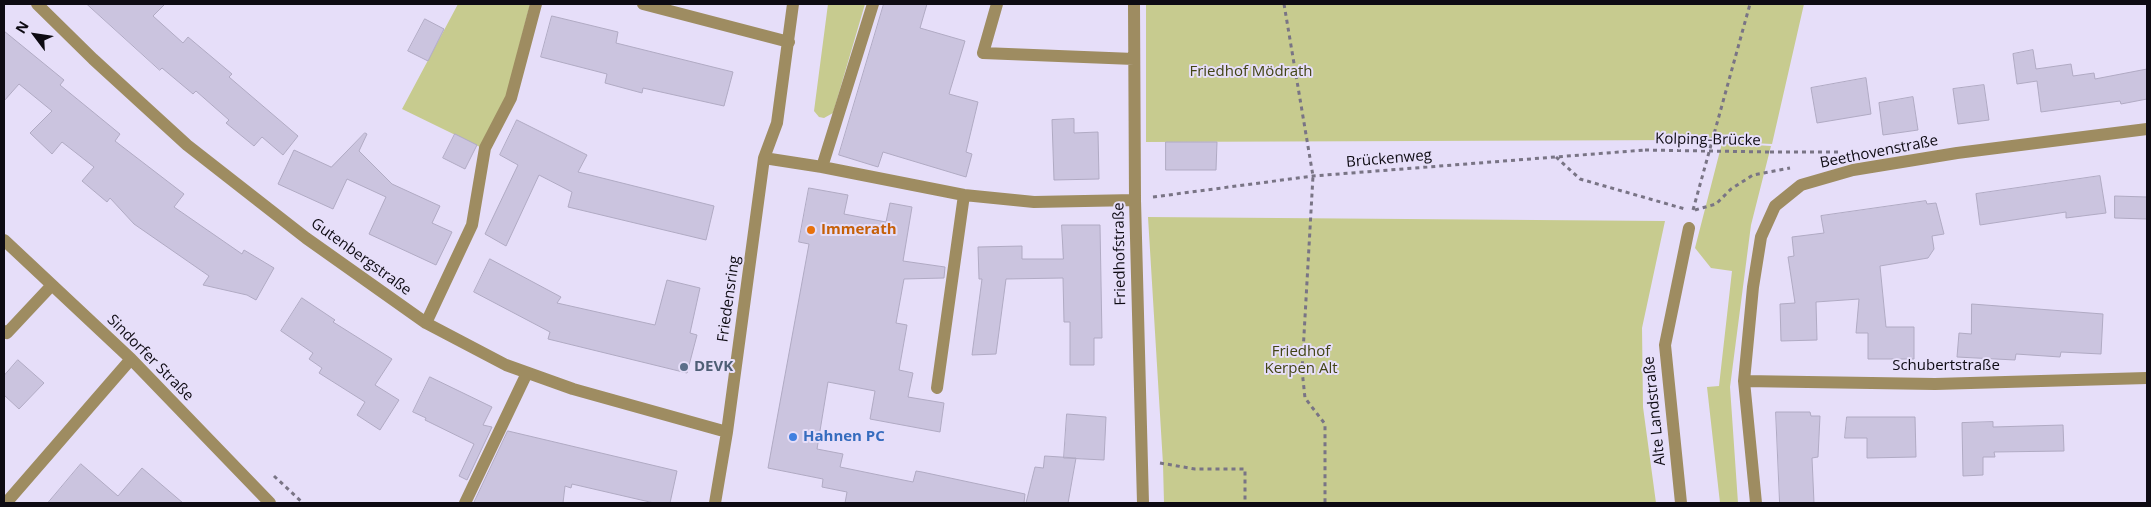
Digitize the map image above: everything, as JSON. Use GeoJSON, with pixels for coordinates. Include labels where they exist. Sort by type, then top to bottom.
{"type":"FeatureCollection","features":[{"type":"Feature","properties":{"kind":"street","name":"Gutenbergstraße"},"geometry":{"type":"LineString","coordinates":[[37,4],[186,145],[306,238],[426,323],[506,365],[573,390],[727,432]]}},
{"type":"Feature","properties":{"kind":"street"},"geometry":{"type":"LineString","coordinates":[[426,323],[472,225],[485,148],[511,98],[536,4]]}},
{"type":"Feature","properties":{"kind":"street"},"geometry":{"type":"LineString","coordinates":[[643,4],[789,42]]}},
{"type":"Feature","properties":{"kind":"street","name":"Friedensring"},"geometry":{"type":"LineString","coordinates":[[714,503],[727,432],[764,158],[777,123],[793,4]]}},
{"type":"Feature","properties":{"kind":"street"},"geometry":{"type":"LineString","coordinates":[[822,167],[873,4]]}},
{"type":"Feature","properties":{"kind":"street"},"geometry":{"type":"LineString","coordinates":[[997,4],[983,53],[1134,59]]}},
{"type":"Feature","properties":{"kind":"street","name":"Friedhofstraße"},"geometry":{"type":"LineString","coordinates":[[1134,4],[1135,200],[1143,503]]}},
{"type":"Feature","properties":{"kind":"street","name":"Beethovenstraße"},"geometry":{"type":"LineString","coordinates":[[1756,503],[1744,381],[1758,254],[1762,237],[1775,206],[1801,185],[1853,170],[1957,153],[2147,129]]}},
{"type":"Feature","properties":{"kind":"street"},"geometry":{"type":"LineString","coordinates":[[764,158],[822,167],[964,195],[1034,202],[1135,200]]}},
{"type":"Feature","properties":{"kind":"street"},"geometry":{"type":"LineString","coordinates":[[937,388],[964,195]]}},
{"type":"Feature","properties":{"kind":"street","name":"Alte Landstraße"},"geometry":{"type":"LineString","coordinates":[[1681,503],[1665,345],[1689,228]]}},
{"type":"Feature","properties":{"kind":"street","name":"Sindorfer Straße"},"geometry":{"type":"LineString","coordinates":[[4,240],[131,359],[270,503]]}},
{"type":"Feature","properties":{"kind":"street"},"geometry":{"type":"LineString","coordinates":[[4,330],[6,333],[52,285]]}},
{"type":"Feature","properties":{"kind":"street"},"geometry":{"type":"LineString","coordinates":[[6,503],[131,359]]}},
{"type":"Feature","properties":{"kind":"street"},"geometry":{"type":"LineString","coordinates":[[465,503],[527,373]]}},
{"type":"Feature","properties":{"kind":"street","name":"Schubertstraße"},"geometry":{"type":"LineString","coordinates":[[1744,381],[1935,384],[2147,378]]}},
{"type":"Feature","properties":{"kind":"path"},"geometry":{"type":"LineString","coordinates":[[1284,4],[1313,176],[1302,370],[1305,398],[1324,424],[1324,503]]}},
{"type":"Feature","properties":{"kind":"path"},"geometry":{"type":"LineString","coordinates":[[1693,211],[1750,4]]}},
{"type":"Feature","properties":{"kind":"path","name":"Brückenweg"},"geometry":{"type":"LineString","coordinates":[[1135,200],[1313,176],[1645,150]]}},
{"type":"Feature","properties":{"kind":"path","name":"Kolping-Brücke"},"geometry":{"type":"LineString","coordinates":[[1645,150],[1859,152],[1875,167]]}},
{"type":"Feature","properties":{"kind":"path"},"geometry":{"type":"LineString","coordinates":[[1555,157],[1580,179],[1693,211],[1716,204],[1731,189],[1753,175],[1796,167]]}},
{"type":"Feature","properties":{"kind":"path"},"geometry":{"type":"LineString","coordinates":[[1142,461],[1194,469],[1245,469],[1245,503]]}},
{"type":"Feature","properties":{"kind":"green space"},"geometry":{"type":"Polygon","coordinates":[[[458,4],[530,4],[507,94],[480,147],[402,109],[458,4]]]}},
{"type":"Feature","properties":{"kind":"green space"},"geometry":{"type":"Polygon","coordinates":[[[828,4],[865,4],[833,113],[824,118],[819,117],[814,111],[828,4]]]}},
{"type":"Feature","properties":{"kind":"green space","name":"Friedhof Mödrath"},"geometry":{"type":"Polygon","coordinates":[[[1146,4],[1804,4],[1772,144],[1689,140],[1146,142],[1146,4]]]}},
{"type":"Feature","properties":{"kind":"green space"},"geometry":{"type":"Polygon","coordinates":[[[1722,143],[1771,146],[1751,225],[1730,387],[1738,503],[1720,503],[1707,387],[1719,386],[1732,271],[1711,268],[1695,248],[1722,143]]]}},
{"type":"Feature","properties":{"kind":"green space","name":"Friedhof Kerpen Alt"},"geometry":{"type":"Polygon","coordinates":[[[1148,217],[1665,221],[1642,328],[1643,407],[1656,503],[1164,503],[1148,217]]]}},
{"type":"Feature","properties":{"kind":"building"},"geometry":{"type":"Polygon","coordinates":[[[87,4],[165,4],[153,16],[183,43],[188,37],[232,74],[229,77],[298,136],[283,155],[262,137],[254,146],[226,123],[229,120],[196,91],[193,94],[162,68],[160,70],[87,4]]]}},
{"type":"Feature","properties":{"kind":"building"},"geometry":{"type":"Polygon","coordinates":[[[884,4],[927,4],[920,28],[965,41],[949,94],[978,102],[966,152],[972,154],[966,177],[883,152],[878,167],[839,155],[884,4]]]}},
{"type":"Feature","properties":{"kind":"building"},"geometry":{"type":"Polygon","coordinates":[[[552,16],[618,32],[616,43],[733,72],[724,106],[643,88],[642,93],[605,83],[607,74],[541,57],[552,16]]]}},
{"type":"Feature","properties":{"kind":"building"},"geometry":{"type":"Polygon","coordinates":[[[425,19],[444,29],[428,61],[408,51],[425,19]]]}},
{"type":"Feature","properties":{"kind":"building"},"geometry":{"type":"Polygon","coordinates":[[[4,31],[64,80],[60,85],[120,134],[115,141],[184,194],[174,207],[242,254],[244,250],[274,268],[256,300],[247,295],[203,285],[209,276],[134,224],[110,198],[107,202],[82,181],[94,167],[62,142],[52,154],[30,133],[52,111],[19,84],[4,101],[4,31]]]}},
{"type":"Feature","properties":{"kind":"building"},"geometry":{"type":"Polygon","coordinates":[[[2033,50],[2036,69],[2071,64],[2073,76],[2094,73],[2095,79],[2147,69],[2147,99],[2121,104],[2120,101],[2041,112],[2037,81],[2017,84],[2013,54],[2033,50]]]}},
{"type":"Feature","properties":{"kind":"building"},"geometry":{"type":"Polygon","coordinates":[[[1866,78],[1871,114],[1817,123],[1811,88],[1866,78]]]}},
{"type":"Feature","properties":{"kind":"building"},"geometry":{"type":"Polygon","coordinates":[[[1984,85],[1989,120],[1958,124],[1953,89],[1984,85]]]}},
{"type":"Feature","properties":{"kind":"building"},"geometry":{"type":"Polygon","coordinates":[[[1913,97],[1918,130],[1883,135],[1879,103],[1913,97]]]}},
{"type":"Feature","properties":{"kind":"building"},"geometry":{"type":"Polygon","coordinates":[[[1074,119],[1074,133],[1098,132],[1099,179],[1054,180],[1052,120],[1074,119]]]}},
{"type":"Feature","properties":{"kind":"building"},"geometry":{"type":"Polygon","coordinates":[[[517,120],[587,155],[578,172],[714,206],[706,240],[568,207],[572,192],[539,175],[506,246],[485,234],[518,165],[500,155],[517,120]]]}},
{"type":"Feature","properties":{"kind":"building"},"geometry":{"type":"Polygon","coordinates":[[[365,133],[367,134],[359,151],[392,184],[440,206],[432,223],[452,232],[436,265],[369,234],[386,197],[347,179],[333,209],[278,184],[294,150],[331,167],[365,133]]]}},
{"type":"Feature","properties":{"kind":"building"},"geometry":{"type":"Polygon","coordinates":[[[455,134],[477,145],[465,169],[443,158],[455,134]]]}},
{"type":"Feature","properties":{"kind":"building"},"geometry":{"type":"Polygon","coordinates":[[[1166,142],[1217,142],[1216,170],[1166,170],[1166,142]]]}},
{"type":"Feature","properties":{"kind":"building"},"geometry":{"type":"Polygon","coordinates":[[[2100,176],[2106,213],[2066,218],[2066,212],[1980,225],[1976,194],[2100,176]]]}},
{"type":"Feature","properties":{"kind":"building"},"geometry":{"type":"Polygon","coordinates":[[[809,188],[848,195],[844,214],[886,222],[890,203],[912,207],[903,261],[945,267],[944,278],[904,279],[896,323],[907,325],[899,370],[913,373],[908,397],[944,403],[940,432],[870,419],[875,391],[828,382],[817,449],[843,454],[840,467],[913,482],[916,471],[922,472],[1025,494],[1024,503],[845,503],[847,492],[822,487],[823,479],[768,468],[809,244],[799,242],[809,188]]]}},
{"type":"Feature","properties":{"kind":"building"},"geometry":{"type":"Polygon","coordinates":[[[2115,196],[2147,197],[2147,219],[2115,218],[2115,196]]]}},
{"type":"Feature","properties":{"kind":"building"},"geometry":{"type":"Polygon","coordinates":[[[1926,201],[1927,204],[1936,203],[1944,234],[1932,236],[1934,249],[1928,258],[1880,266],[1886,327],[1914,327],[1914,359],[1868,359],[1868,333],[1856,333],[1859,299],[1816,302],[1817,340],[1781,341],[1780,304],[1795,303],[1788,257],[1794,256],[1792,237],[1824,233],[1821,216],[1926,201]]]}},
{"type":"Feature","properties":{"kind":"building"},"geometry":{"type":"Polygon","coordinates":[[[1062,225],[1100,225],[1102,338],[1094,338],[1094,365],[1070,365],[1070,322],[1064,322],[1063,278],[1006,279],[996,354],[972,355],[982,279],[979,279],[978,247],[1022,246],[1022,259],[1063,259],[1062,225]]]}},
{"type":"Feature","properties":{"kind":"building"},"geometry":{"type":"Polygon","coordinates":[[[490,259],[561,297],[557,303],[655,325],[667,280],[700,288],[690,333],[697,335],[687,373],[548,339],[550,332],[474,292],[490,259]]]}},
{"type":"Feature","properties":{"kind":"building"},"geometry":{"type":"Polygon","coordinates":[[[302,298],[335,320],[333,322],[392,359],[375,385],[399,400],[380,430],[357,415],[365,402],[319,373],[322,368],[309,359],[313,353],[281,331],[302,298]]]}},
{"type":"Feature","properties":{"kind":"building"},"geometry":{"type":"Polygon","coordinates":[[[1972,304],[2103,314],[2101,354],[2061,352],[2060,357],[2016,354],[2015,360],[1957,357],[1959,333],[1971,334],[1972,304]]]}},
{"type":"Feature","properties":{"kind":"building"},"geometry":{"type":"Polygon","coordinates":[[[18,360],[44,383],[19,409],[4,395],[4,376],[18,360]]]}},
{"type":"Feature","properties":{"kind":"building"},"geometry":{"type":"Polygon","coordinates":[[[430,377],[492,407],[483,425],[492,427],[467,480],[459,476],[474,444],[425,420],[426,418],[413,412],[430,377]]]}},
{"type":"Feature","properties":{"kind":"building"},"geometry":{"type":"Polygon","coordinates":[[[1776,412],[1810,412],[1811,416],[1820,416],[1818,457],[1812,458],[1814,503],[1780,503],[1776,412]]]}},
{"type":"Feature","properties":{"kind":"building"},"geometry":{"type":"Polygon","coordinates":[[[1067,414],[1106,417],[1104,460],[1064,458],[1067,414]]]}},
{"type":"Feature","properties":{"kind":"building"},"geometry":{"type":"Polygon","coordinates":[[[1847,417],[1915,417],[1916,457],[1867,458],[1867,438],[1845,438],[1847,417]]]}},
{"type":"Feature","properties":{"kind":"building"},"geometry":{"type":"Polygon","coordinates":[[[1993,422],[1993,427],[2063,425],[2064,451],[1994,452],[1995,457],[1983,457],[1983,475],[1963,476],[1962,423],[1993,422]]]}},
{"type":"Feature","properties":{"kind":"building"},"geometry":{"type":"Polygon","coordinates":[[[508,431],[677,471],[670,503],[654,503],[572,484],[571,488],[565,486],[563,503],[474,503],[508,431]]]}},
{"type":"Feature","properties":{"kind":"building"},"geometry":{"type":"Polygon","coordinates":[[[1045,456],[1076,458],[1068,503],[1026,503],[1035,467],[1043,468],[1045,456]]]}},
{"type":"Feature","properties":{"kind":"building"},"geometry":{"type":"Polygon","coordinates":[[[81,464],[118,496],[142,468],[183,503],[48,503],[81,464]]]}},
{"type":"Feature","properties":{"kind":"place","name":"Immerath"},"geometry":{"type":"Point","coordinates":[811,230]}},
{"type":"Feature","properties":{"kind":"place","name":"DEVK"},"geometry":{"type":"Point","coordinates":[684,367]}},
{"type":"Feature","properties":{"kind":"place","name":"Hahnen PC"},"geometry":{"type":"Point","coordinates":[793,437]}}]}
